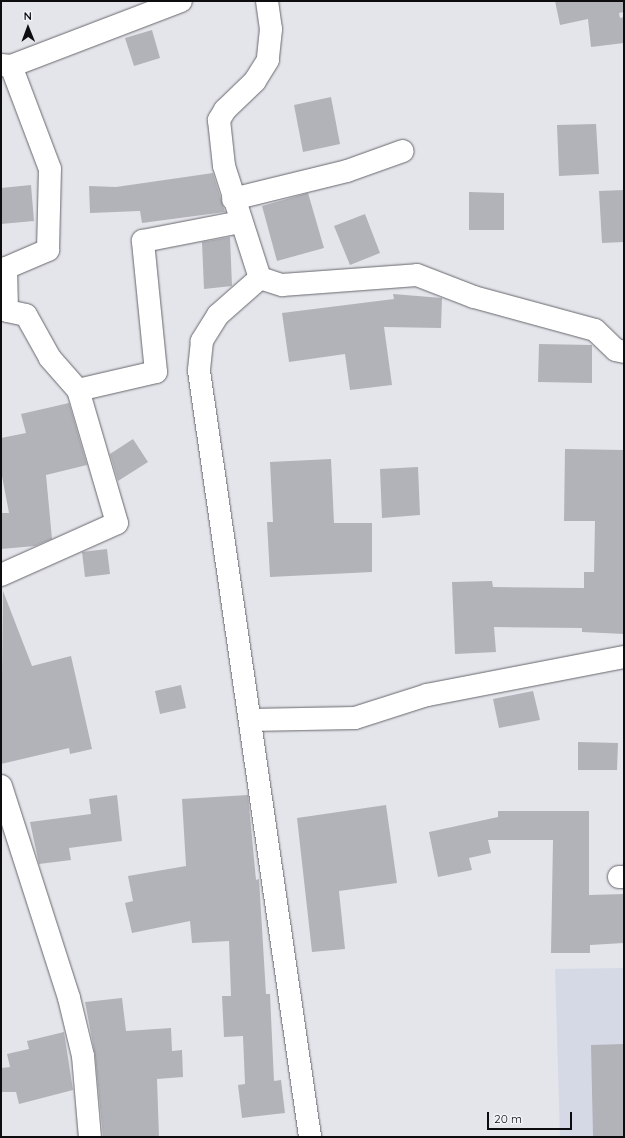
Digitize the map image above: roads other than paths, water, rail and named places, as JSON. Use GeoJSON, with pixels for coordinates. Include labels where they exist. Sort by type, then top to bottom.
{"type":"FeatureCollection","features":[{"type":"Feature","properties":{"kind":"street"},"geometry":{"type":"LineString","coordinates":[[1,575],[117,523],[78,390],[50,358],[26,315],[7,311],[6,268],[48,250],[50,169],[6,66],[181,1]]}},
{"type":"Feature","properties":{"kind":"street"},"geometry":{"type":"LineString","coordinates":[[260,278],[233,199],[224,166],[219,120],[225,110],[255,81],[268,60],[271,29],[267,1]]}},
{"type":"Feature","properties":{"kind":"street"},"geometry":{"type":"LineString","coordinates":[[233,199],[347,171],[403,151]]}},
{"type":"Feature","properties":{"kind":"street"},"geometry":{"type":"LineString","coordinates":[[78,390],[156,372],[143,241],[241,222]]}},
{"type":"Feature","properties":{"kind":"street"},"geometry":{"type":"LineString","coordinates":[[260,278],[282,285],[418,275],[474,297],[595,330],[616,350],[624,352]]}},
{"type":"Feature","properties":{"kind":"street"},"geometry":{"type":"LineString","coordinates":[[260,278],[218,315],[202,341],[200,371],[310,1137]]}},
{"type":"Feature","properties":{"kind":"street"},"geometry":{"type":"LineString","coordinates":[[250,720],[355,718],[427,695],[624,657]]}},
{"type":"Feature","properties":{"kind":"street"},"geometry":{"type":"LineString","coordinates":[[1,786],[69,998],[83,1056],[90,1137]]}}]}
